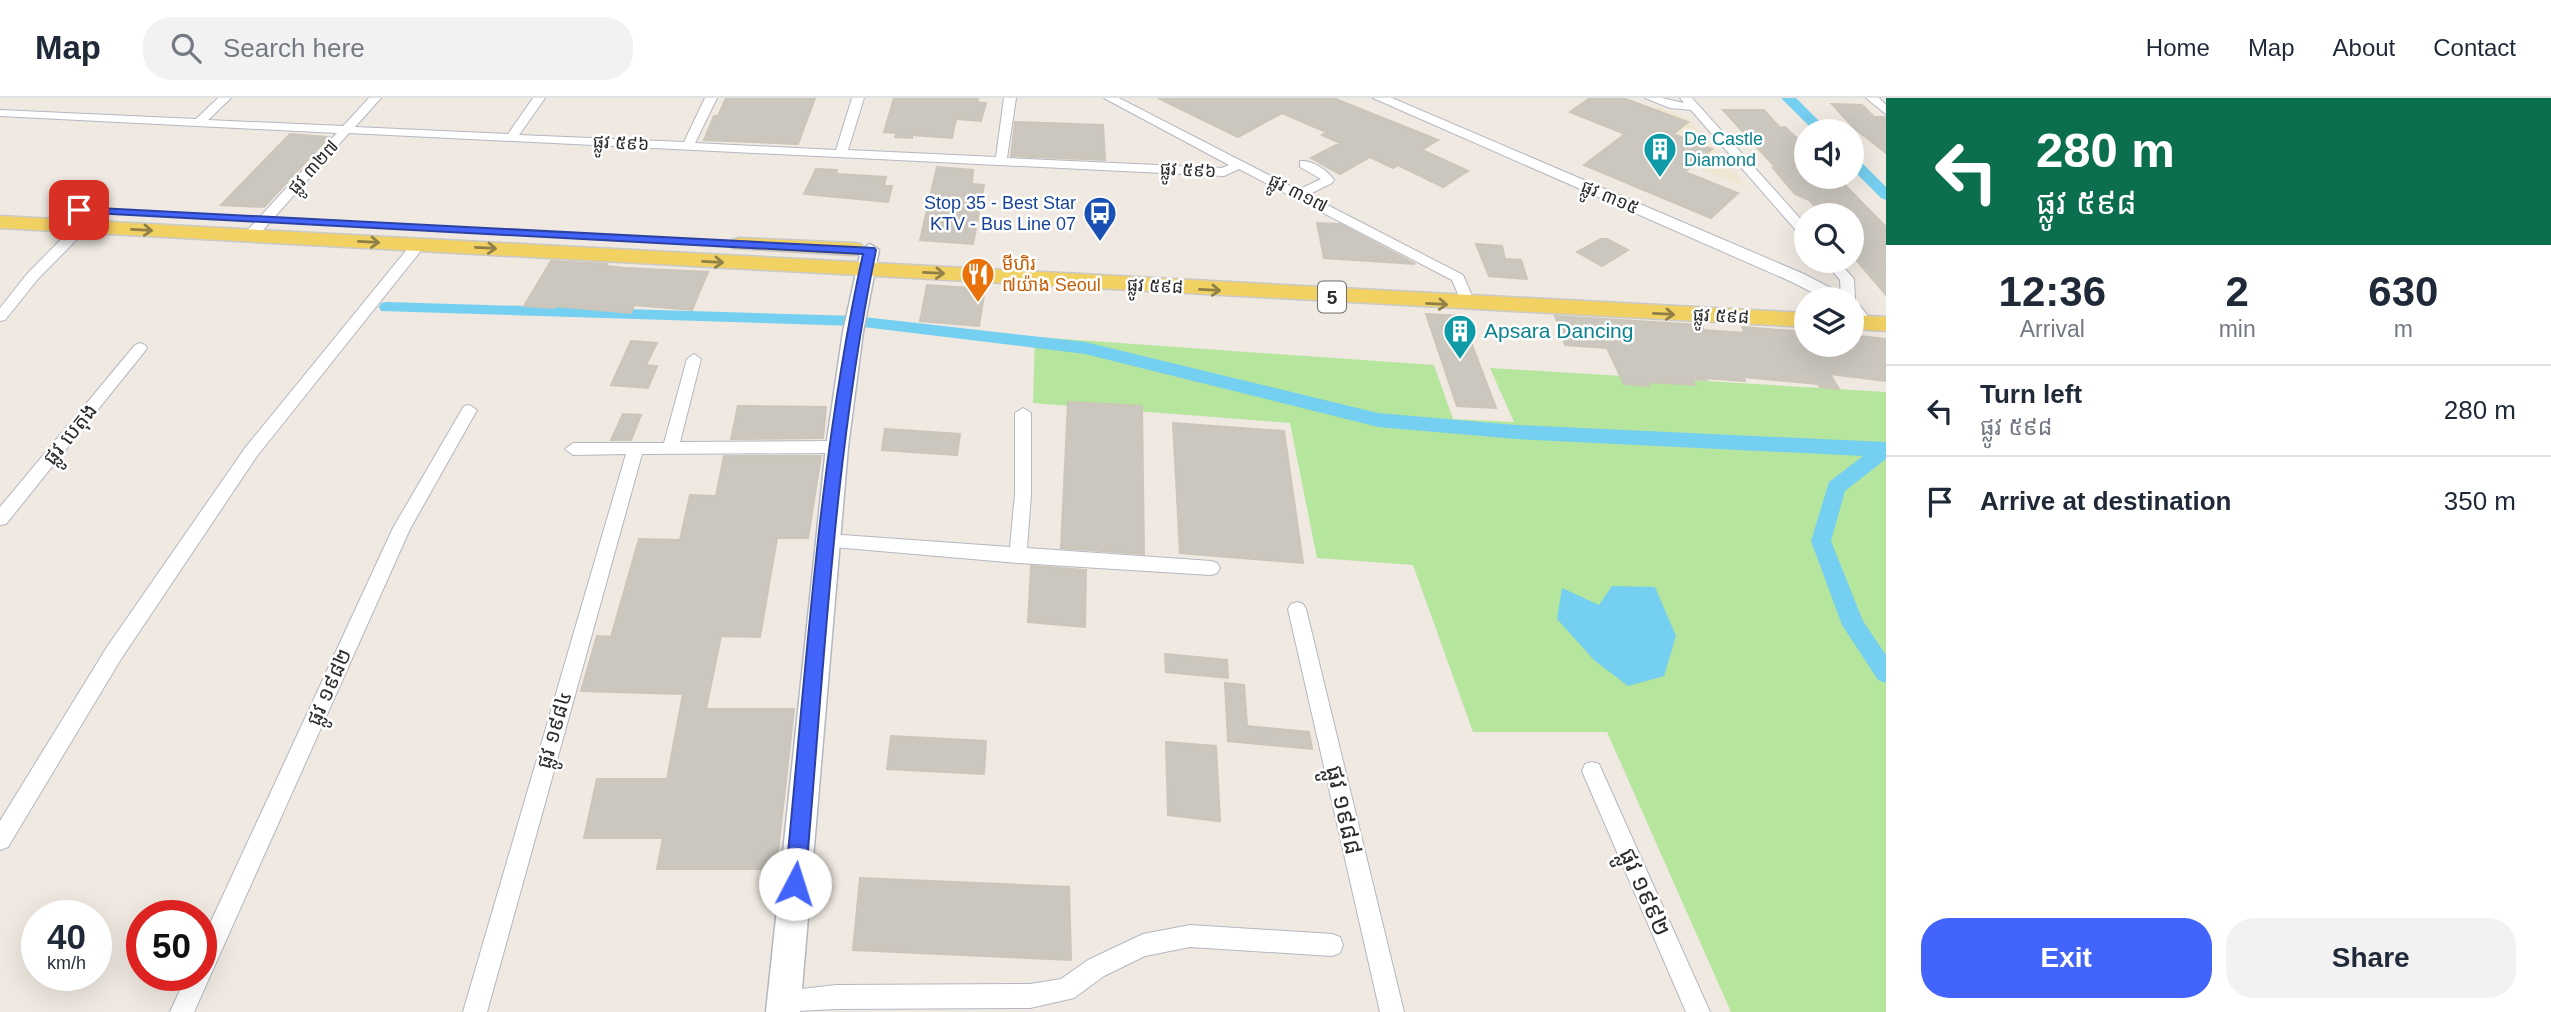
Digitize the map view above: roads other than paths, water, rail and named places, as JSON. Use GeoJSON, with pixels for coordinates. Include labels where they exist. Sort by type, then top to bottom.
{"type":"FeatureCollection","features":[{"type":"Feature","properties":{"kind":"main road","name":"ផ្លូវ ៥៩៨"},"geometry":{"type":"LineString","coordinates":[[2,220],[258,228],[868,260],[1794,319]]}},
{"type":"Feature","properties":{"kind":"main road","name":"ផ្លូវ ៥៩៨"},"geometry":{"type":"LineString","coordinates":[[2,220],[82,226],[258,228],[418,244],[868,260]]}},
{"type":"Feature","properties":{"kind":"main road"},"geometry":{"type":"LineString","coordinates":[[783,1008],[837,447],[855,321],[868,260]]}},
{"type":"Feature","properties":{"kind":"main road","name":"ផ្លូវ ៥៩៨"},"geometry":{"type":"LineString","coordinates":[[1466,297],[1794,303]]}},
{"type":"Feature","properties":{"kind":"main road"},"geometry":{"type":"LineString","coordinates":[[1864,315],[1886,306]]}},
{"type":"Feature","properties":{"kind":"street"},"geometry":{"type":"LineString","coordinates":[[199,122],[225,98]]}},
{"type":"Feature","properties":{"kind":"street","name":"ផ្លូវ ៣២៧"},"geometry":{"type":"LineString","coordinates":[[258,228],[375,98]]}},
{"type":"Feature","properties":{"kind":"street"},"geometry":{"type":"LineString","coordinates":[[511,138],[538,98]]}},
{"type":"Feature","properties":{"kind":"street"},"geometry":{"type":"LineString","coordinates":[[688,146],[711,98]]}},
{"type":"Feature","properties":{"kind":"street"},"geometry":{"type":"LineString","coordinates":[[841,154],[858,98]]}},
{"type":"Feature","properties":{"kind":"street"},"geometry":{"type":"LineString","coordinates":[[1001,162],[1010,98]]}},
{"type":"Feature","properties":{"kind":"street","name":"ផ្លូវ ៣១៧"},"geometry":{"type":"LineString","coordinates":[[1110,98],[1301,194],[1458,278],[1466,297]]}},
{"type":"Feature","properties":{"kind":"street","name":"ផ្លូវ ៣១៥"},"geometry":{"type":"LineString","coordinates":[[1380,98],[1754,258],[1813,287]]}},
{"type":"Feature","properties":{"kind":"street"},"geometry":{"type":"LineString","coordinates":[[1651,98],[1674,106],[1690,102],[1794,219]]}},
{"type":"Feature","properties":{"kind":"street"},"geometry":{"type":"LineString","coordinates":[[1872,98],[1886,111]]}},
{"type":"Feature","properties":{"kind":"street","name":"ផ្លូវ ៥៩៦"},"geometry":{"type":"LineString","coordinates":[[0,113],[1224,172],[1240,164]]}},
{"type":"Feature","properties":{"kind":"street"},"geometry":{"type":"LineString","coordinates":[[1301,194],[1328,180],[1323,174],[1304,164]]}},
{"type":"Feature","properties":{"kind":"street"},"geometry":{"type":"LineString","coordinates":[[0,317],[32,277],[82,226]]}},
{"type":"Feature","properties":{"kind":"street"},"geometry":{"type":"LineString","coordinates":[[0,840],[114,653],[243,463],[418,244]]}},
{"type":"Feature","properties":{"kind":"street","name":"ផ្លូវ បេតុង"},"geometry":{"type":"LineString","coordinates":[[0,519],[140,348]]}},
{"type":"Feature","properties":{"kind":"street"},"geometry":{"type":"LineString","coordinates":[[671,448],[694,359]]}},
{"type":"Feature","properties":{"kind":"street","name":"ផ្លូវ ១៩៨២"},"geometry":{"type":"LineString","coordinates":[[217,934],[402,528],[469,410]]}},
{"type":"Feature","properties":{"kind":"street"},"geometry":{"type":"LineString","coordinates":[[1018,556],[1023,494],[1023,413]]}},
{"type":"Feature","properties":{"kind":"street"},"geometry":{"type":"LineString","coordinates":[[573,449],[837,447]]}},
{"type":"Feature","properties":{"kind":"street","name":"ផ្លូវ ១៩៨៤"},"geometry":{"type":"LineString","coordinates":[[475,1012],[636,448]]}},
{"type":"Feature","properties":{"kind":"street"},"geometry":{"type":"LineString","coordinates":[[828,541],[1211,568]]}},
{"type":"Feature","properties":{"kind":"street","name":"ផ្លូវ ១៩៨៨"},"geometry":{"type":"LineString","coordinates":[[1297,609],[1392,1012]]}},
{"type":"Feature","properties":{"kind":"street","name":"ផ្លូវ ១៩៩២"},"geometry":{"type":"LineString","coordinates":[[1592,771],[1698,1012]]}},
{"type":"Feature","properties":{"kind":"street"},"geometry":{"type":"LineString","coordinates":[[783,1008],[836,997],[1030,996],[1066,990],[1096,968],[1143,945],[1191,936],[1332,945]]}},
{"type":"Feature","properties":{"kind":"street"},"geometry":{"type":"LineString","coordinates":[[182,1012],[192,991]]}},
{"type":"Feature","properties":{"kind":"water"},"geometry":{"type":"Polygon","coordinates":[[[1612,586],[1655,587],[1676,636],[1664,676],[1628,686],[1594,660],[1557,619],[1562,588],[1599,605],[1612,586]]]}},
{"type":"Feature","properties":{"kind":"waterway"},"geometry":{"type":"LineString","coordinates":[[1788,98],[1810,119]]}},
{"type":"Feature","properties":{"kind":"waterway"},"geometry":{"type":"LineString","coordinates":[[1864,173],[1886,195]]}},
{"type":"Feature","properties":{"kind":"waterway"},"geometry":{"type":"LineString","coordinates":[[387,307],[855,321],[1085,348],[1378,420],[1516,432],[1881,450]]}},
{"type":"Feature","properties":{"kind":"waterway"},"geometry":{"type":"LineString","coordinates":[[1886,449],[1836,487],[1821,541],[1853,625],[1886,673]]}},
{"type":"Feature","properties":{"kind":"place","name":"De Castle Diamond"},"geometry":{"type":"Point","coordinates":[1660,179]}},
{"type":"Feature","properties":{"kind":"place","name":"Stop 35 - Best Star KTV - Bus Line 07"},"geometry":{"type":"Point","coordinates":[1100,243]}},
{"type":"Feature","properties":{"kind":"place","name":"មីហិរ ៧យ៉ាង Seoul"},"geometry":{"type":"Point","coordinates":[978,304]}},
{"type":"Feature","properties":{"kind":"place","name":"Apsara Dancing"},"geometry":{"type":"Point","coordinates":[1460,361]}}]}
